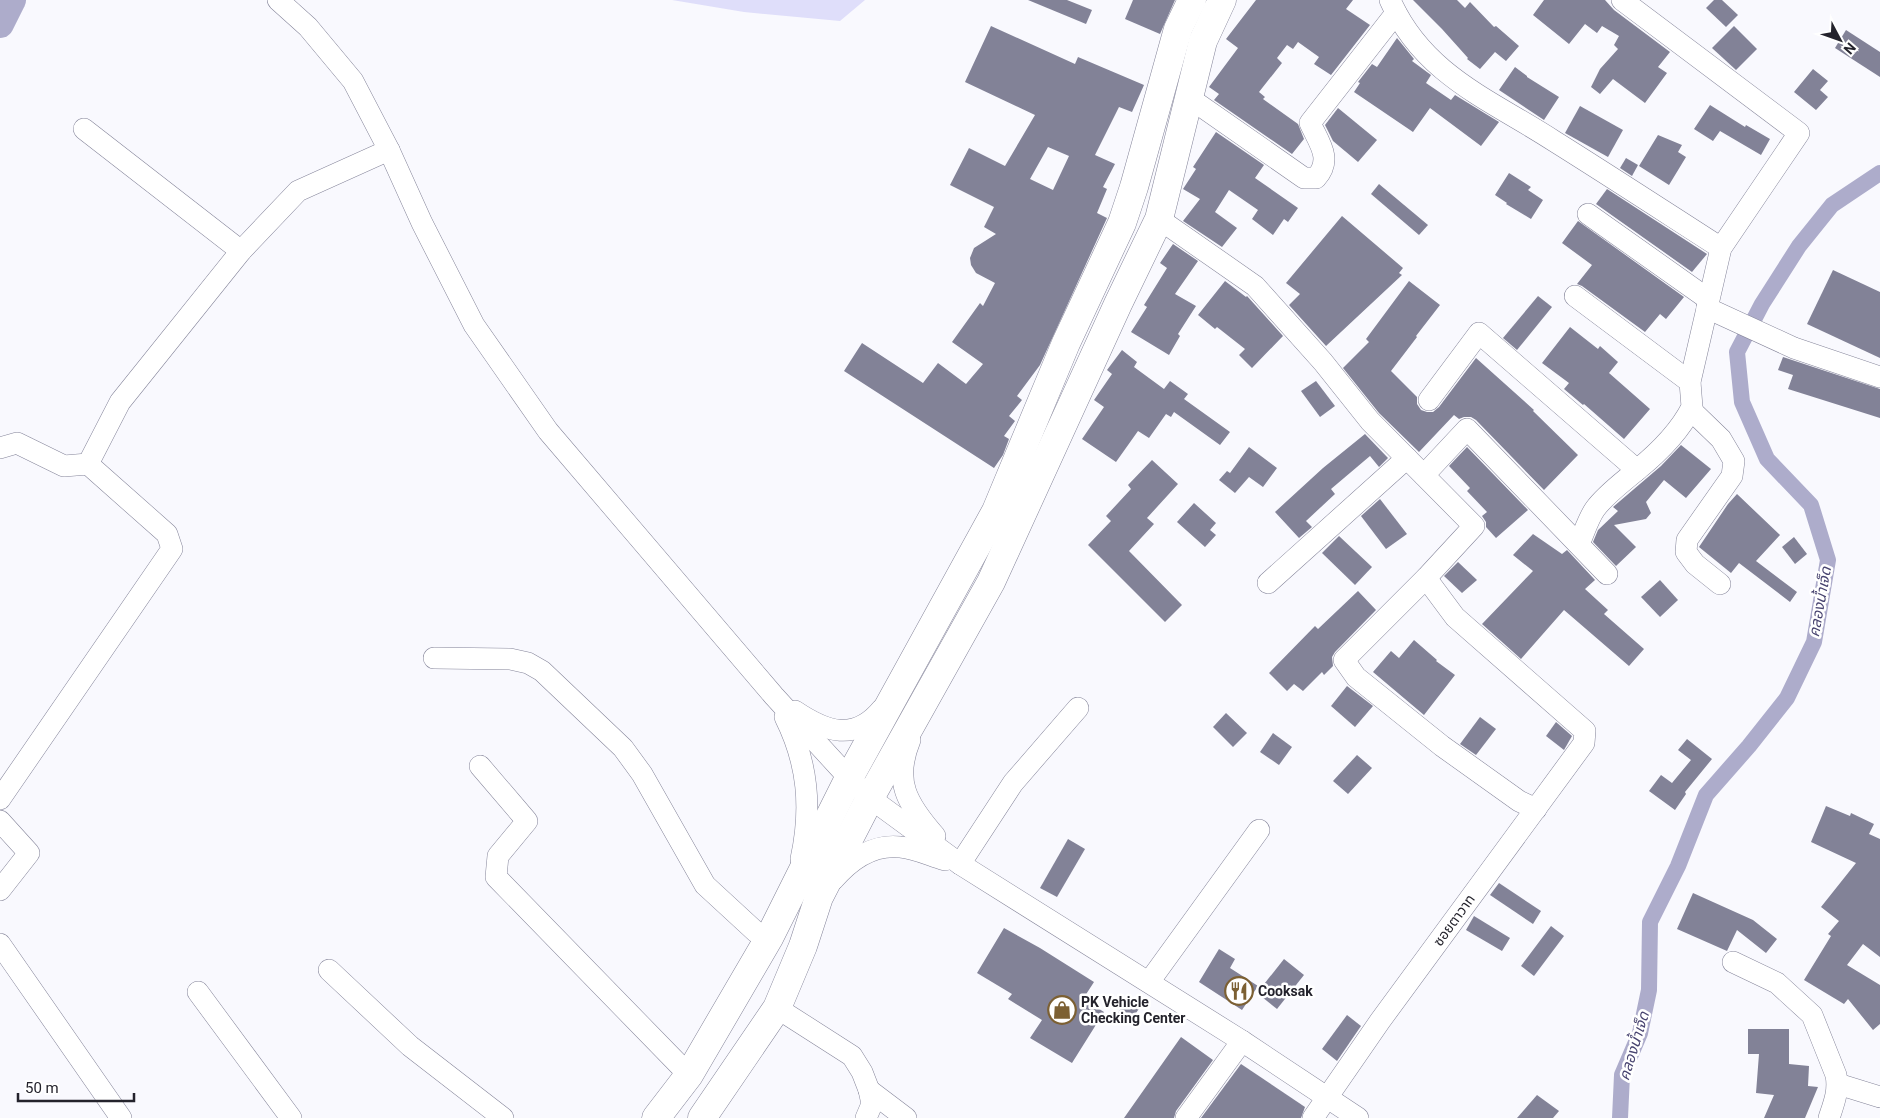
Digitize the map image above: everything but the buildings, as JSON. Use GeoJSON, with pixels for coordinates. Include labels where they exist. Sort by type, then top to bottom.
{"type":"FeatureCollection","features":[{"type":"Feature","properties":{"kind":"main road"},"geometry":{"type":"LineString","coordinates":[[702,1118],[777,1008],[802,946],[807,892],[849,778],[996,511],[1066,343],[1122,223],[1134,187],[1178,29],[1192,0]]}},
{"type":"Feature","properties":{"kind":"main road"},"geometry":{"type":"LineString","coordinates":[[656,1118],[689,1075],[769,938],[807,892],[870,798],[991,582],[1118,304],[1159,219],[1203,41],[1222,0]]}},
{"type":"Feature","properties":{"kind":"street"},"geometry":{"type":"LineString","coordinates":[[278,0],[308,27],[353,81],[389,150],[422,223],[474,325],[548,431],[774,696],[849,778],[870,798],[960,864],[1242,1040],[1358,1118]]}},
{"type":"Feature","properties":{"kind":"street"},"geometry":{"type":"LineString","coordinates":[[1579,544],[1595,510],[1622,482],[1664,444],[1691,410],[1690,382],[1721,248],[1800,133],[1622,0]]}},
{"type":"Feature","properties":{"kind":"street"},"geometry":{"type":"LineString","coordinates":[[1188,97],[1304,178],[1316,178],[1323,170],[1325,155],[1310,123],[1393,7],[1426,55],[1471,92],[1537,130],[1721,248]]}},
{"type":"Feature","properties":{"kind":"street"},"geometry":{"type":"LineString","coordinates":[[84,129],[242,251]]}},
{"type":"Feature","properties":{"kind":"street"},"geometry":{"type":"LineString","coordinates":[[88,464],[120,402],[242,251],[298,191],[389,150]]}},
{"type":"Feature","properties":{"kind":"street"},"geometry":{"type":"LineString","coordinates":[[1588,214],[1708,303],[1794,348],[1880,377]]}},
{"type":"Feature","properties":{"kind":"street"},"geometry":{"type":"LineString","coordinates":[[1159,219],[1255,286],[1324,362],[1370,421],[1474,526],[1426,578],[1344,660],[1356,677],[1442,746],[1519,802],[1536,809]]}},
{"type":"Feature","properties":{"kind":"street"},"geometry":{"type":"LineString","coordinates":[[1575,296],[1690,382]]}},
{"type":"Feature","properties":{"kind":"street"},"geometry":{"type":"LineString","coordinates":[[1429,400],[1479,333],[1637,470]]}},
{"type":"Feature","properties":{"kind":"street"},"geometry":{"type":"LineString","coordinates":[[1691,410],[1721,440],[1734,461],[1732,476],[1687,540],[1686,552],[1695,564],[1720,584]]}},
{"type":"Feature","properties":{"kind":"street"},"geometry":{"type":"LineString","coordinates":[[1424,475],[1467,429],[1607,574]]}},
{"type":"Feature","properties":{"kind":"street"},"geometry":{"type":"LineString","coordinates":[[0,448],[16,443],[64,466],[88,464],[167,534],[172,549],[0,799]]}},
{"type":"Feature","properties":{"kind":"street"},"geometry":{"type":"LineString","coordinates":[[1268,583],[1407,458]]}},
{"type":"Feature","properties":{"kind":"street","name":"ซอยตาวาท"},"geometry":{"type":"LineString","coordinates":[[1313,1118],[1380,1021],[1584,743],[1585,731],[1456,617],[1426,578]]}},
{"type":"Feature","properties":{"kind":"street"},"geometry":{"type":"LineString","coordinates":[[434,658],[510,659],[528,663],[542,671],[623,748],[642,774],[705,885],[756,932],[769,938]]}},
{"type":"Feature","properties":{"kind":"street"},"geometry":{"type":"LineString","coordinates":[[931,689],[904,755],[902,778],[908,799],[920,819],[960,864]]}},
{"type":"Feature","properties":{"kind":"street"},"geometry":{"type":"LineString","coordinates":[[774,696],[806,719],[829,728],[849,731],[865,726],[875,718],[897,691]]}},
{"type":"Feature","properties":{"kind":"street"},"geometry":{"type":"LineString","coordinates":[[774,696],[795,738],[804,768],[808,800],[806,835],[807,892]]}},
{"type":"Feature","properties":{"kind":"street"},"geometry":{"type":"LineString","coordinates":[[960,864],[1013,783],[1078,708]]}},
{"type":"Feature","properties":{"kind":"street"},"geometry":{"type":"LineString","coordinates":[[480,766],[527,821],[498,856],[496,877],[689,1075]]}},
{"type":"Feature","properties":{"kind":"street"},"geometry":{"type":"LineString","coordinates":[[0,822],[29,853],[0,890]]}},
{"type":"Feature","properties":{"kind":"street"},"geometry":{"type":"LineString","coordinates":[[1149,982],[1259,830]]}},
{"type":"Feature","properties":{"kind":"street"},"geometry":{"type":"LineString","coordinates":[[807,892],[861,855],[879,849],[900,847],[960,864]]}},
{"type":"Feature","properties":{"kind":"street"},"geometry":{"type":"LineString","coordinates":[[0,944],[122,1118]]}},
{"type":"Feature","properties":{"kind":"street"},"geometry":{"type":"LineString","coordinates":[[1733,962],[1777,983],[1812,1015],[1838,1084],[1837,1094],[1829,1118]]}},
{"type":"Feature","properties":{"kind":"street"},"geometry":{"type":"LineString","coordinates":[[329,970],[410,1046],[503,1118]]}},
{"type":"Feature","properties":{"kind":"street"},"geometry":{"type":"LineString","coordinates":[[198,992],[291,1118]]}},
{"type":"Feature","properties":{"kind":"street"},"geometry":{"type":"LineString","coordinates":[[777,1008],[852,1056],[862,1072],[869,1090],[872,1104],[866,1118]]}},
{"type":"Feature","properties":{"kind":"street"},"geometry":{"type":"LineString","coordinates":[[1186,1118],[1242,1040]]}},
{"type":"Feature","properties":{"kind":"street"},"geometry":{"type":"LineString","coordinates":[[1838,1084],[1880,1098]]}},
{"type":"Feature","properties":{"kind":"street"},"geometry":{"type":"LineString","coordinates":[[869,1090],[906,1118]]}},
{"type":"Feature","properties":{"kind":"shaded area"},"geometry":{"type":"Polygon","coordinates":[[[672,0],[865,0],[840,21],[744,12],[672,0]]]}},
{"type":"Feature","properties":{"kind":"waterway"},"geometry":{"type":"LineString","coordinates":[[0,24],[12,0]]}},
{"type":"Feature","properties":{"kind":"waterway","name":"คลองน้ำเจ็ด"},"geometry":{"type":"LineString","coordinates":[[1620,1118],[1622,1075],[1640,1033],[1649,990],[1650,922],[1678,866],[1706,795],[1749,746],[1787,698],[1814,642],[1828,560],[1811,505],[1767,459],[1742,402],[1737,352],[1762,304],[1799,246],[1832,205],[1880,173]]}},
{"type":"Feature","properties":{"kind":"place","name":"Cooksak"},"geometry":{"type":"Point","coordinates":[1239,991]}},
{"type":"Feature","properties":{"kind":"place","name":"PK Vehicle Checking Center"},"geometry":{"type":"Point","coordinates":[1062,1010]}}]}
